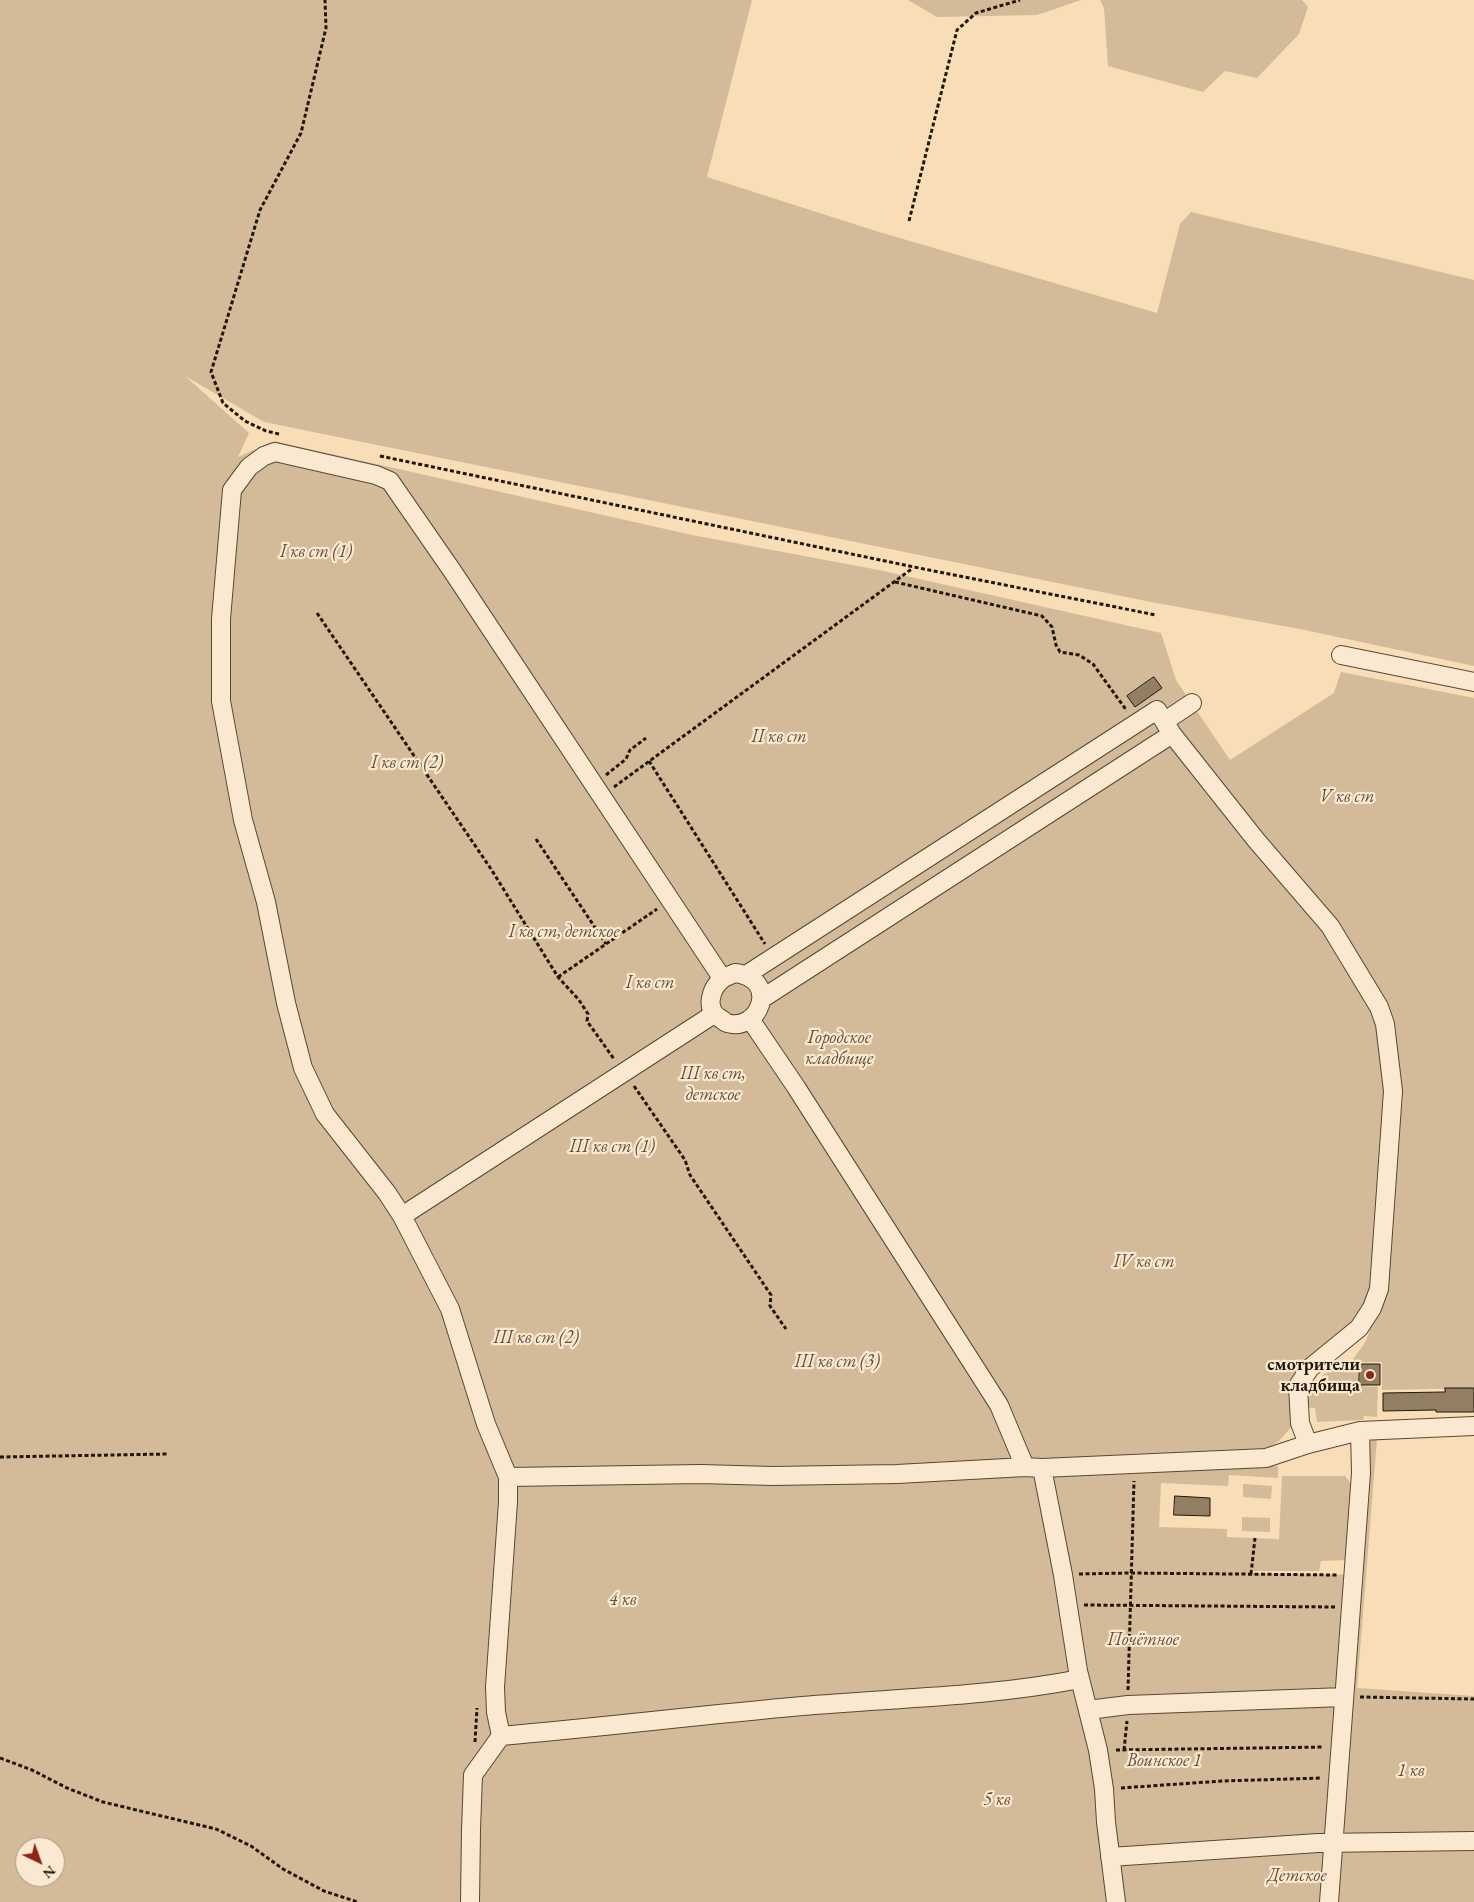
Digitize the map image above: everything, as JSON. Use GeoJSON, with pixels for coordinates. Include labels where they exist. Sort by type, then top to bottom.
{"type":"FeatureCollection","features":[{"type":"Feature","properties":{"kind":"street"},"geometry":{"type":"LineString","coordinates":[[502,1736],[496,1712],[495,1687],[508,1502],[508,1477],[486,1424],[450,1309],[402,1216],[387,1193],[325,1114],[303,1068],[286,1003],[266,902],[243,820],[221,702],[221,619],[232,490],[250,468],[264,456],[275,452],[376,474],[390,481],[722,978]]}},
{"type":"Feature","properties":{"kind":"street"},"geometry":{"type":"LineString","coordinates":[[1341,656],[1474,682]]}},
{"type":"Feature","properties":{"kind":"street"},"geometry":{"type":"LineString","coordinates":[[763,998],[1168,728],[1192,702]]}},
{"type":"Feature","properties":{"kind":"street"},"geometry":{"type":"LineString","coordinates":[[746,975],[1157,710],[1168,728],[1256,840],[1330,926],[1379,1007],[1384,1024],[1392,1091],[1379,1288],[1372,1308],[1360,1328],[1310,1368],[1298,1386],[1300,1423],[1308,1444]]}},
{"type":"Feature","properties":{"kind":"street"},"geometry":{"type":"LineString","coordinates":[[735,973],[746,975],[757,984],[763,998],[760,1009],[750,1019],[741,1023],[727,1023],[714,1014],[710,1004],[713,990],[722,978],[735,973]]}},
{"type":"Feature","properties":{"kind":"street"},"geometry":{"type":"LineString","coordinates":[[402,1216],[714,1014]]}},
{"type":"Feature","properties":{"kind":"street"},"geometry":{"type":"LineString","coordinates":[[750,1019],[796,1087],[999,1405],[1033,1468],[1063,1575],[1080,1679],[1098,1750],[1116,1902]]}},
{"type":"Feature","properties":{"kind":"street"},"geometry":{"type":"LineString","coordinates":[[508,1477],[700,1474],[801,1476],[897,1474],[1266,1458],[1308,1444],[1360,1431],[1474,1426]]}},
{"type":"Feature","properties":{"kind":"street"},"geometry":{"type":"LineString","coordinates":[[1329,1902],[1360,1473],[1360,1431]]}},
{"type":"Feature","properties":{"kind":"street"},"geometry":{"type":"LineString","coordinates":[[470,1902],[474,1775],[502,1736],[803,1706],[960,1695],[1054,1684],[1080,1679]]}},
{"type":"Feature","properties":{"kind":"street"},"geometry":{"type":"LineString","coordinates":[[1088,1710],[1128,1705],[1344,1698]]}},
{"type":"Feature","properties":{"kind":"street"},"geometry":{"type":"LineString","coordinates":[[1110,1857],[1333,1842],[1474,1841]]}},
{"type":"Feature","properties":{"kind":"path"},"geometry":{"type":"LineString","coordinates":[[284,435],[266,431],[245,421],[223,403],[211,372],[260,210],[301,133],[326,28],[325,0]]}},
{"type":"Feature","properties":{"kind":"path"},"geometry":{"type":"LineString","coordinates":[[910,221],[957,30],[976,13],[1020,0]]}},
{"type":"Feature","properties":{"kind":"path"},"geometry":{"type":"LineString","coordinates":[[377,456],[1156,615]]}},
{"type":"Feature","properties":{"kind":"path"},"geometry":{"type":"LineString","coordinates":[[597,789],[649,761],[914,567]]}},
{"type":"Feature","properties":{"kind":"path"},"geometry":{"type":"LineString","coordinates":[[895,582],[1042,616],[1052,627],[1056,645],[1060,652],[1079,655],[1093,664],[1136,724]]}},
{"type":"Feature","properties":{"kind":"path"},"geometry":{"type":"LineString","coordinates":[[317,613],[491,869],[558,977],[579,1000],[588,1014],[587,1021],[684,1160],[690,1175],[771,1295],[770,1306],[786,1329]]}},
{"type":"Feature","properties":{"kind":"path"},"geometry":{"type":"LineString","coordinates":[[597,789],[626,759],[630,750],[646,738]]}},
{"type":"Feature","properties":{"kind":"path"},"geometry":{"type":"LineString","coordinates":[[649,761],[774,957]]}},
{"type":"Feature","properties":{"kind":"path"},"geometry":{"type":"LineString","coordinates":[[536,839],[606,944]]}},
{"type":"Feature","properties":{"kind":"path"},"geometry":{"type":"LineString","coordinates":[[558,977],[670,900]]}},
{"type":"Feature","properties":{"kind":"path"},"geometry":{"type":"LineString","coordinates":[[0,1457],[167,1454]]}},
{"type":"Feature","properties":{"kind":"path"},"geometry":{"type":"LineString","coordinates":[[1124,1750],[1128,1705],[1130,1573],[1135,1463]]}},
{"type":"Feature","properties":{"kind":"path"},"geometry":{"type":"LineString","coordinates":[[1252,1574],[1254,1538]]}},
{"type":"Feature","properties":{"kind":"path"},"geometry":{"type":"LineString","coordinates":[[1063,1575],[1130,1573],[1353,1575]]}},
{"type":"Feature","properties":{"kind":"path"},"geometry":{"type":"LineString","coordinates":[[1068,1605],[1351,1608]]}},
{"type":"Feature","properties":{"kind":"path"},"geometry":{"type":"LineString","coordinates":[[1344,1698],[1474,1699]]}},
{"type":"Feature","properties":{"kind":"path"},"geometry":{"type":"LineString","coordinates":[[1098,1750],[1340,1746]]}},
{"type":"Feature","properties":{"kind":"path"},"geometry":{"type":"LineString","coordinates":[[0,1758],[32,1770],[67,1788],[103,1802],[216,1828],[251,1846],[283,1868],[324,1890],[358,1902]]}},
{"type":"Feature","properties":{"kind":"path"},"geometry":{"type":"LineString","coordinates":[[1104,1789],[1222,1781],[1337,1778]]}},
{"type":"Feature","properties":{"kind":"green space"},"geometry":{"type":"Polygon","coordinates":[[[0,0],[752,0],[707,177],[879,232],[1157,313],[1180,224],[1191,212],[1474,280],[1474,666],[1300,629],[1151,602],[264,422],[185,376],[249,433],[238,457],[274,441],[692,535],[879,570],[1161,633],[1176,680],[1230,760],[1334,693],[1341,672],[1474,698],[1474,1388],[1382,1390],[1382,1362],[1359,1362],[1358,1386],[1378,1387],[1377,1417],[1364,1416],[1363,1420],[1317,1422],[1315,1408],[1303,1407],[1324,1374],[1351,1362],[1366,1341],[1375,1314],[1360,1321],[1304,1369],[1294,1424],[1279,1441],[1266,1450],[1266,1465],[1278,1466],[1278,1478],[1229,1475],[1228,1486],[1161,1483],[1159,1527],[1227,1529],[1227,1537],[1279,1539],[1282,1476],[1345,1476],[1353,1486],[1348,1560],[1321,1561],[1319,1571],[1252,1571],[1252,1573],[1358,1575],[1367,1445],[1372,1439],[1377,1439],[1357,1688],[1474,1696],[1474,1902],[0,1902],[0,0]]]}},
{"type":"Feature","properties":{"kind":"green space"},"geometry":{"type":"Polygon","coordinates":[[[908,0],[1081,0],[1037,15],[937,17],[908,0]]]}},
{"type":"Feature","properties":{"kind":"green space"},"geometry":{"type":"Polygon","coordinates":[[[1100,0],[1302,0],[1308,7],[1299,34],[1257,78],[1225,71],[1203,92],[1108,66],[1104,8],[1100,0]]]}},
{"type":"Feature","properties":{"kind":"green space"},"geometry":{"type":"Polygon","coordinates":[[[1243,1484],[1272,1486],[1271,1499],[1243,1497],[1243,1484]]]}},
{"type":"Feature","properties":{"kind":"green space"},"geometry":{"type":"Polygon","coordinates":[[[1242,1517],[1270,1518],[1270,1532],[1242,1531],[1242,1517]]]}},
{"type":"Feature","properties":{"kind":"building"},"geometry":{"type":"Polygon","coordinates":[[[1154,677],[1162,688],[1135,707],[1127,696],[1154,677]]]}},
{"type":"Feature","properties":{"kind":"building","name":"смотрители кладбища"},"geometry":{"type":"Polygon","coordinates":[[[1360,1364],[1380,1364],[1380,1385],[1359,1385],[1360,1364]]]}},
{"type":"Feature","properties":{"kind":"building"},"geometry":{"type":"Polygon","coordinates":[[[1445,1388],[1474,1388],[1474,1412],[1436,1412],[1436,1410],[1383,1411],[1383,1393],[1445,1392],[1445,1388]]]}},
{"type":"Feature","properties":{"kind":"building"},"geometry":{"type":"Polygon","coordinates":[[[1175,1496],[1210,1498],[1210,1516],[1174,1515],[1175,1496]]]}},
{"type":"Feature","properties":{"kind":"place","name":"смотрители кладбища"},"geometry":{"type":"Point","coordinates":[1370,1375]}},
{"type":"Feature","properties":{"kind":"park label","name":"I кв ст (1)"},"geometry":{"type":"Point","coordinates":[316,552]}},
{"type":"Feature","properties":{"kind":"park label","name":"II кв ст"},"geometry":{"type":"Point","coordinates":[779,737]}},
{"type":"Feature","properties":{"kind":"park label","name":"I кв ст (2)"},"geometry":{"type":"Point","coordinates":[407,763]}},
{"type":"Feature","properties":{"kind":"park label","name":"V кв ст"},"geometry":{"type":"Point","coordinates":[1347,797]}},
{"type":"Feature","properties":{"kind":"park label","name":"I кв ст, детское"},"geometry":{"type":"Point","coordinates":[564,932]}},
{"type":"Feature","properties":{"kind":"park label","name":"I кв ст"},"geometry":{"type":"Point","coordinates":[650,983]}},
{"type":"Feature","properties":{"kind":"park label","name":"Городское кладбище"},"geometry":{"type":"Point","coordinates":[839,1048]}},
{"type":"Feature","properties":{"kind":"park label","name":"III кв ст, детское"},"geometry":{"type":"Point","coordinates":[713,1084]}},
{"type":"Feature","properties":{"kind":"park label","name":"III кв ст (1)"},"geometry":{"type":"Point","coordinates":[612,1147]}},
{"type":"Feature","properties":{"kind":"park label","name":"IV кв ст"},"geometry":{"type":"Point","coordinates":[1144,1262]}},
{"type":"Feature","properties":{"kind":"park label","name":"III кв ст (2)"},"geometry":{"type":"Point","coordinates":[536,1338]}},
{"type":"Feature","properties":{"kind":"park label","name":"III кв ст (3)"},"geometry":{"type":"Point","coordinates":[837,1362]}},
{"type":"Feature","properties":{"kind":"park label","name":"4 кв"},"geometry":{"type":"Point","coordinates":[623,1600]}},
{"type":"Feature","properties":{"kind":"park label","name":"Почётное"},"geometry":{"type":"Point","coordinates":[1143,1640]}},
{"type":"Feature","properties":{"kind":"park label","name":"Воинское 1"},"geometry":{"type":"Point","coordinates":[1164,1761]}},
{"type":"Feature","properties":{"kind":"park label","name":"1 кв"},"geometry":{"type":"Point","coordinates":[1411,1771]}},
{"type":"Feature","properties":{"kind":"park label","name":"5 кв"},"geometry":{"type":"Point","coordinates":[997,1800]}},
{"type":"Feature","properties":{"kind":"park label","name":"Детское"},"geometry":{"type":"Point","coordinates":[1297,1876]}}]}
